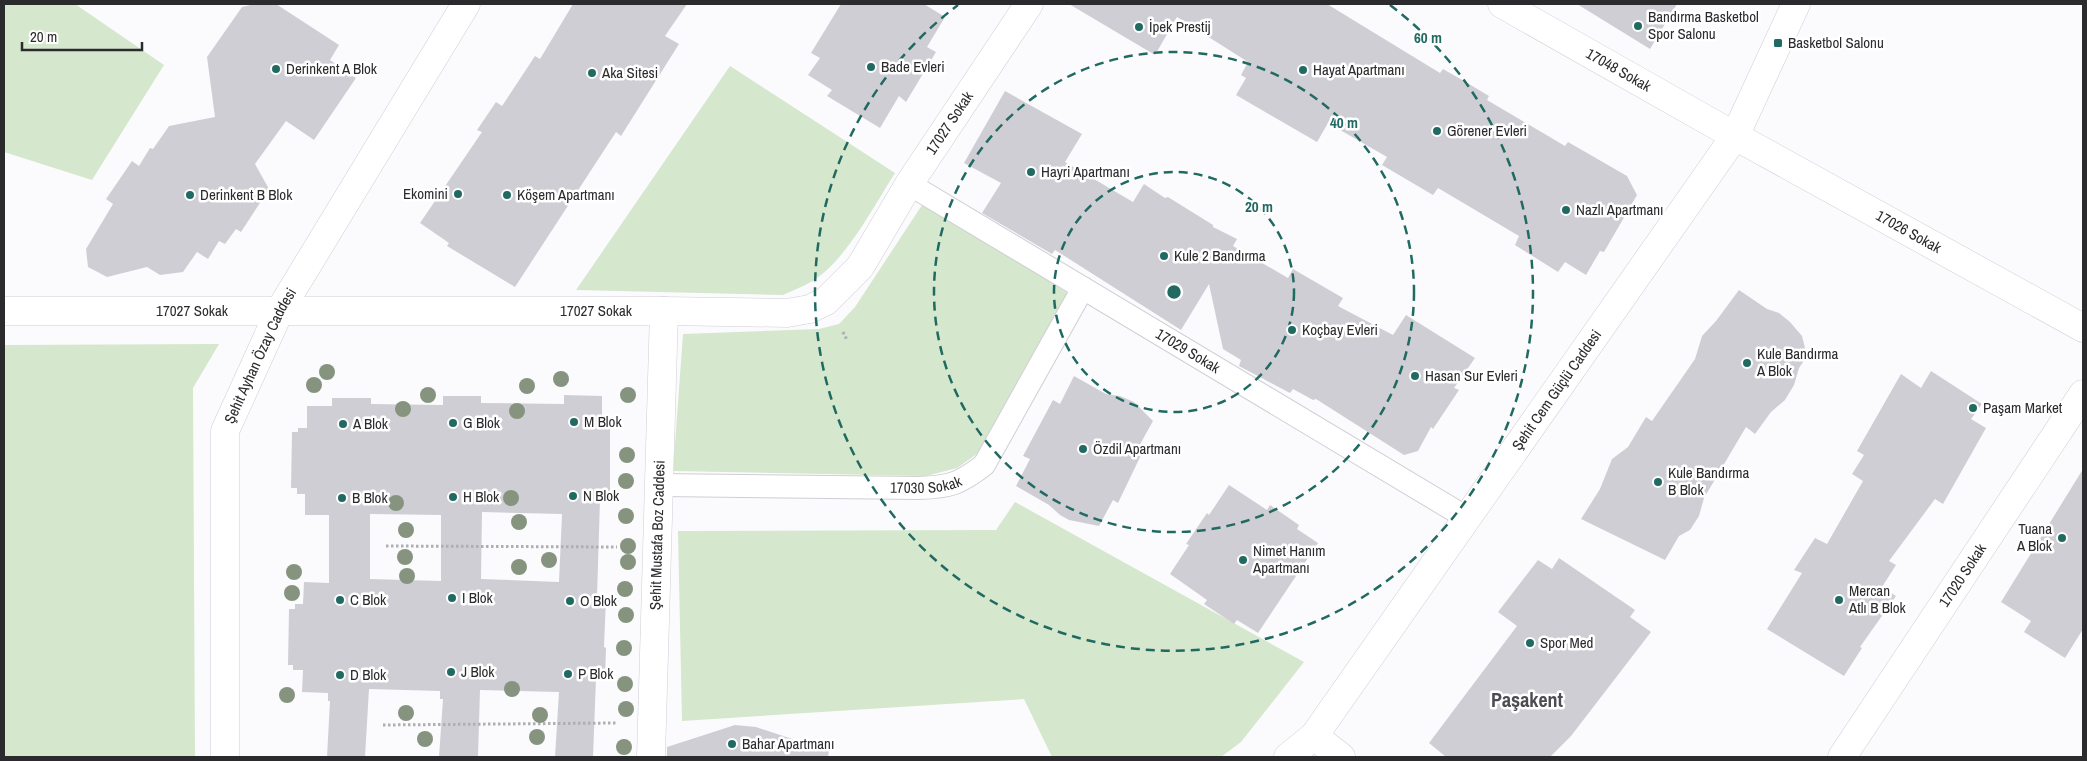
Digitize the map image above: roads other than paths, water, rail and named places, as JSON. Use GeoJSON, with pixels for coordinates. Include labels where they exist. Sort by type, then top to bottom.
{"type":"FeatureCollection","features":[{"type":"Feature","properties":{"kind":"street","name":"Şehit Ayhan Özay Caddesi"},"geometry":{"type":"LineString","coordinates":[[225,757],[225,431],[280,310],[466,4]]}},
{"type":"Feature","properties":{"kind":"street","name":"17027 Sokak"},"geometry":{"type":"LineString","coordinates":[[4,311],[280,310],[786,313],[810,309],[826,301],[860,267],[909,184],[1029,4]]}},
{"type":"Feature","properties":{"kind":"street","name":"17048 Sokak"},"geometry":{"type":"LineString","coordinates":[[1502,4],[1735,136]]}},
{"type":"Feature","properties":{"kind":"street","name":"Şehit Cem Güçlü Caddesi"},"geometry":{"type":"LineString","coordinates":[[1288,757],[1314,736],[1735,136],[1796,4]]}},
{"type":"Feature","properties":{"kind":"street","name":"17026 Sokak"},"geometry":{"type":"LineString","coordinates":[[1735,136],[2083,328]]}},
{"type":"Feature","properties":{"kind":"street","name":"Şehit Mustafa Boz Caddesi"},"geometry":{"type":"LineString","coordinates":[[651,757],[664,311]]}},
{"type":"Feature","properties":{"kind":"street","name":"17020 Sokak"},"geometry":{"type":"LineString","coordinates":[[1842,757],[2083,394]]}},
{"type":"Feature","properties":{"kind":"street"},"geometry":{"type":"LineString","coordinates":[[1314,736],[1341,757]]}},
{"type":"Feature","properties":{"kind":"lane","name":"17029 Sokak"},"geometry":{"type":"LineString","coordinates":[[909,184],[1467,518]]}},
{"type":"Feature","properties":{"kind":"lane","name":"17030 Sokak"},"geometry":{"type":"LineString","coordinates":[[660,485],[919,488],[944,487],[964,481],[984,466],[1083,288]]}},
{"type":"Feature","properties":{"kind":"place","name":"Bandırma Basketbol Spor Salonu"},"geometry":{"type":"Point","coordinates":[1638,26]}},
{"type":"Feature","properties":{"kind":"place","name":"İpek Prestij"},"geometry":{"type":"Point","coordinates":[1139,27]}},
{"type":"Feature","properties":{"kind":"place","name":"Basketbol Salonu"},"geometry":{"type":"Point","coordinates":[1778,43]}},
{"type":"Feature","properties":{"kind":"place","name":"Bade Evleri"},"geometry":{"type":"Point","coordinates":[871,67]}},
{"type":"Feature","properties":{"kind":"place","name":"Derinkent A Blok"},"geometry":{"type":"Point","coordinates":[276,69]}},
{"type":"Feature","properties":{"kind":"place","name":"Hayat Apartmanı"},"geometry":{"type":"Point","coordinates":[1303,70]}},
{"type":"Feature","properties":{"kind":"place","name":"Aka Sitesi"},"geometry":{"type":"Point","coordinates":[592,73]}},
{"type":"Feature","properties":{"kind":"place","name":"Görener Evleri"},"geometry":{"type":"Point","coordinates":[1437,131]}},
{"type":"Feature","properties":{"kind":"place","name":"Hayri Apartmanı"},"geometry":{"type":"Point","coordinates":[1031,172]}},
{"type":"Feature","properties":{"kind":"place","name":"Ekomini"},"geometry":{"type":"Point","coordinates":[458,194]}},
{"type":"Feature","properties":{"kind":"place","name":"Derinkent B Blok"},"geometry":{"type":"Point","coordinates":[190,195]}},
{"type":"Feature","properties":{"kind":"place","name":"Köşem Apartmanı"},"geometry":{"type":"Point","coordinates":[507,195]}},
{"type":"Feature","properties":{"kind":"place","name":"Nazlı Apartmanı"},"geometry":{"type":"Point","coordinates":[1566,210]}},
{"type":"Feature","properties":{"kind":"place","name":"Kule 2 Bandırma"},"geometry":{"type":"Point","coordinates":[1164,256]}},
{"type":"Feature","properties":{"kind":"place","name":"Koçbay Evleri"},"geometry":{"type":"Point","coordinates":[1292,330]}},
{"type":"Feature","properties":{"kind":"place","name":"Kule Bandırma A Blok"},"geometry":{"type":"Point","coordinates":[1747,363]}},
{"type":"Feature","properties":{"kind":"place","name":"Hasan Sur Evleri"},"geometry":{"type":"Point","coordinates":[1415,376]}},
{"type":"Feature","properties":{"kind":"place","name":"Paşam Market"},"geometry":{"type":"Point","coordinates":[1973,408]}},
{"type":"Feature","properties":{"kind":"place","name":"M Blok"},"geometry":{"type":"Point","coordinates":[574,422]}},
{"type":"Feature","properties":{"kind":"place","name":"G Blok"},"geometry":{"type":"Point","coordinates":[453,423]}},
{"type":"Feature","properties":{"kind":"place","name":"A Blok"},"geometry":{"type":"Point","coordinates":[343,424]}},
{"type":"Feature","properties":{"kind":"place","name":"Özdil Apartmanı"},"geometry":{"type":"Point","coordinates":[1083,449]}},
{"type":"Feature","properties":{"kind":"place","name":"Kule Bandırma B Blok"},"geometry":{"type":"Point","coordinates":[1658,482]}},
{"type":"Feature","properties":{"kind":"place","name":"N Blok"},"geometry":{"type":"Point","coordinates":[573,496]}},
{"type":"Feature","properties":{"kind":"place","name":"H Blok"},"geometry":{"type":"Point","coordinates":[453,497]}},
{"type":"Feature","properties":{"kind":"place","name":"B Blok"},"geometry":{"type":"Point","coordinates":[342,498]}},
{"type":"Feature","properties":{"kind":"place","name":"Tuana A Blok"},"geometry":{"type":"Point","coordinates":[2062,538]}},
{"type":"Feature","properties":{"kind":"place","name":"Nimet Hanım Apartmanı"},"geometry":{"type":"Point","coordinates":[1243,560]}},
{"type":"Feature","properties":{"kind":"place","name":"I Blok"},"geometry":{"type":"Point","coordinates":[452,598]}},
{"type":"Feature","properties":{"kind":"place","name":"C Blok"},"geometry":{"type":"Point","coordinates":[340,600]}},
{"type":"Feature","properties":{"kind":"place","name":"Mercan Atlı B Blok"},"geometry":{"type":"Point","coordinates":[1839,600]}},
{"type":"Feature","properties":{"kind":"place","name":"O Blok"},"geometry":{"type":"Point","coordinates":[570,601]}},
{"type":"Feature","properties":{"kind":"place","name":"Spor Med"},"geometry":{"type":"Point","coordinates":[1530,643]}},
{"type":"Feature","properties":{"kind":"place","name":"J Blok"},"geometry":{"type":"Point","coordinates":[451,672]}},
{"type":"Feature","properties":{"kind":"place","name":"P Blok"},"geometry":{"type":"Point","coordinates":[568,674]}},
{"type":"Feature","properties":{"kind":"place","name":"D Blok"},"geometry":{"type":"Point","coordinates":[340,675]}},
{"type":"Feature","properties":{"kind":"place","name":"Bahar Apartmanı"},"geometry":{"type":"Point","coordinates":[732,744]}},
{"type":"Feature","properties":{"kind":"district","name":"Paşakent"},"geometry":{"type":"Point","coordinates":[1527,700]}}]}
